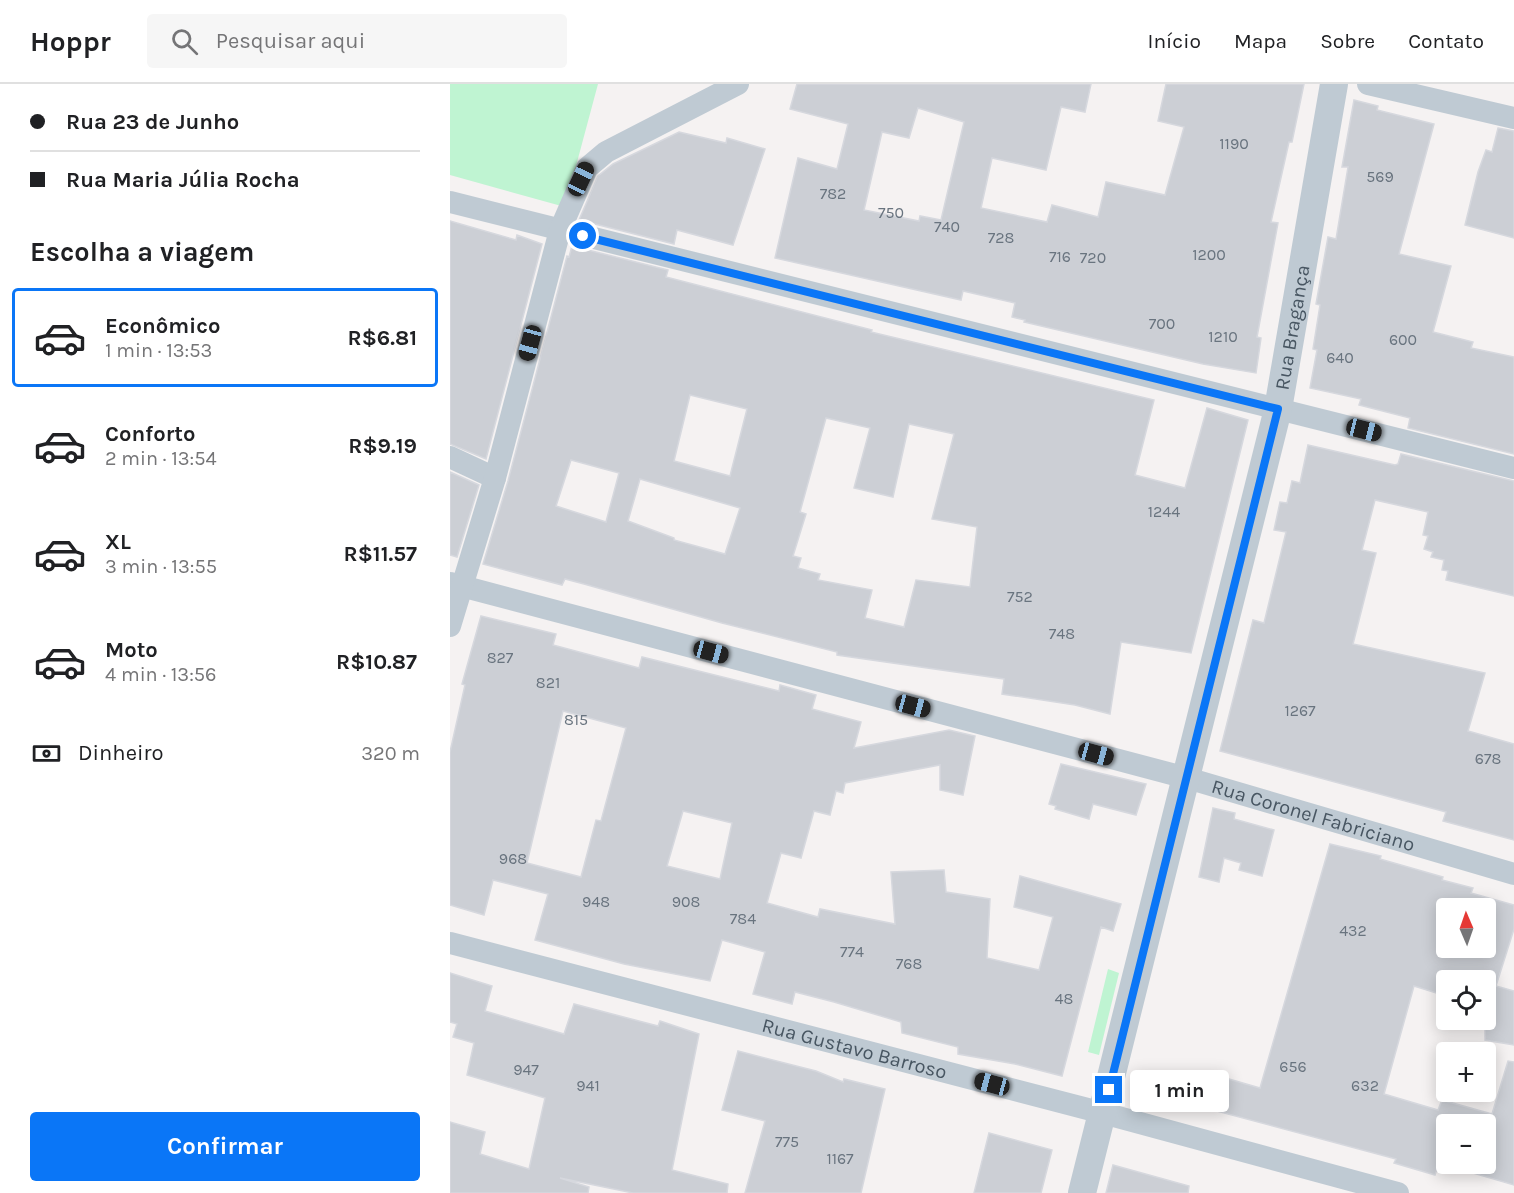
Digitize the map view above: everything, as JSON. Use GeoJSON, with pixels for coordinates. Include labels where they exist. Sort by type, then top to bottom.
{"type":"FeatureCollection","features":[{"type":"Feature","properties":{"kind":"street"},"geometry":{"type":"LineString","coordinates":[[450,626],[455,585],[495,478],[560,230],[587,168],[599,158],[738,84]]}},
{"type":"Feature","properties":{"kind":"street","name":"Rua Bragança"},"geometry":{"type":"LineString","coordinates":[[1082,1193],[1278,409],[1334,84]]}},
{"type":"Feature","properties":{"kind":"street"},"geometry":{"type":"LineString","coordinates":[[1368,84],[1514,118]]}},
{"type":"Feature","properties":{"kind":"street"},"geometry":{"type":"LineString","coordinates":[[450,202],[1514,468]]}},
{"type":"Feature","properties":{"kind":"street"},"geometry":{"type":"LineString","coordinates":[[450,457],[495,478]]}},
{"type":"Feature","properties":{"kind":"street","name":"Rua Coronel Fabriciano"},"geometry":{"type":"LineString","coordinates":[[455,585],[1187,778],[1514,874]]}},
{"type":"Feature","properties":{"kind":"street","name":"Rua Gustavo Barroso"},"geometry":{"type":"LineString","coordinates":[[450,943],[1103,1113],[1398,1193]]}},
{"type":"Feature","properties":{"kind":"green space"},"geometry":{"type":"Polygon","coordinates":[[[450,84],[598,84],[565,207],[450,175],[450,84]]]}},
{"type":"Feature","properties":{"kind":"green space"},"geometry":{"type":"Polygon","coordinates":[[[1108,969],[1119,973],[1099,1055],[1088,1052],[1108,969]]]}},
{"type":"Feature","properties":{"kind":"building"},"geometry":{"type":"Polygon","coordinates":[[[797,84],[1091,84],[1085,112],[1061,107],[1046,170],[992,158],[981,208],[1047,222],[1052,205],[1098,217],[1106,182],[1165,195],[1184,127],[1158,121],[1166,84],[1304,84],[1292,142],[1289,142],[1271,222],[1278,223],[1257,337],[1261,338],[1256,373],[1203,364],[1024,322],[1025,320],[1012,317],[1015,303],[963,291],[961,300],[775,258],[798,158],[837,169],[848,124],[790,109],[797,84]],[[918,108],[909,138],[882,132],[864,210],[919,221],[920,216],[941,220],[964,122],[918,108]]]}},
{"type":"Feature","properties":{"kind":"building"},"geometry":{"type":"Polygon","coordinates":[[[1354,100],[1378,106],[1377,110],[1434,124],[1399,254],[1451,266],[1433,332],[1473,342],[1471,348],[1514,357],[1514,454],[1408,428],[1410,418],[1359,405],[1361,399],[1310,388],[1317,350],[1313,349],[1320,305],[1316,304],[1328,237],[1336,239],[1348,167],[1342,167],[1354,100]]]}},
{"type":"Feature","properties":{"kind":"building"},"geometry":{"type":"Polygon","coordinates":[[[1498,128],[1514,131],[1514,238],[1465,225],[1478,172],[1486,150],[1492,152],[1498,128]]]}},
{"type":"Feature","properties":{"kind":"building"},"geometry":{"type":"Polygon","coordinates":[[[679,132],[726,143],[727,138],[765,149],[733,245],[677,230],[674,244],[579,220],[598,176],[613,164],[679,132]]]}},
{"type":"Feature","properties":{"kind":"building"},"geometry":{"type":"Polygon","coordinates":[[[450,221],[516,240],[517,235],[542,244],[486,459],[450,444],[450,221]]]}},
{"type":"Feature","properties":{"kind":"building"},"geometry":{"type":"Polygon","coordinates":[[[572,246],[668,270],[666,277],[872,330],[871,332],[1154,400],[1135,475],[1185,488],[1207,408],[1248,420],[1191,653],[1121,642],[1110,714],[1075,705],[1002,694],[1004,679],[837,655],[837,652],[722,623],[565,579],[562,585],[483,564],[508,481],[567,256],[569,257],[572,246]],[[690,395],[674,461],[730,476],[747,409],[690,395]],[[826,418],[800,512],[806,514],[793,556],[801,558],[798,568],[820,574],[818,580],[872,590],[865,618],[904,627],[916,580],[970,587],[977,527],[932,519],[954,434],[909,424],[893,497],[854,488],[870,428],[826,418]],[[571,460],[556,506],[606,522],[619,473],[571,460]],[[640,479],[628,521],[674,538],[674,540],[725,554],[740,508],[640,479]]]}},
{"type":"Feature","properties":{"kind":"building"},"geometry":{"type":"Polygon","coordinates":[[[1308,445],[1395,465],[1398,464],[1401,454],[1514,481],[1514,596],[1446,580],[1448,571],[1442,570],[1444,560],[1431,557],[1433,552],[1424,549],[1428,536],[1423,535],[1428,512],[1375,500],[1362,550],[1376,553],[1353,644],[1485,673],[1468,731],[1514,744],[1514,840],[1443,821],[1446,812],[1220,751],[1253,620],[1264,623],[1286,532],[1274,530],[1280,502],[1287,503],[1292,481],[1300,483],[1308,445]]]}},
{"type":"Feature","properties":{"kind":"building"},"geometry":{"type":"Polygon","coordinates":[[[450,472],[479,485],[457,557],[450,555],[450,472]]]}},
{"type":"Feature","properties":{"kind":"building"},"geometry":{"type":"Polygon","coordinates":[[[481,616],[556,634],[553,645],[639,668],[642,657],[779,691],[780,685],[816,695],[812,709],[861,722],[854,748],[949,730],[975,736],[963,795],[940,790],[940,765],[845,783],[843,793],[836,791],[830,815],[814,811],[801,858],[781,853],[767,903],[818,917],[820,909],[895,924],[891,872],[944,870],[946,892],[990,899],[987,958],[1039,970],[1053,917],[1014,907],[1020,876],[1121,904],[1113,931],[1101,927],[1062,1076],[1015,1064],[958,1054],[958,1047],[902,1033],[901,1022],[834,1002],[795,992],[792,1004],[753,994],[765,952],[722,940],[710,981],[624,964],[535,940],[548,894],[493,880],[484,915],[450,905],[450,752],[465,685],[462,684],[481,616]],[[563,711],[527,863],[581,877],[596,820],[601,821],[626,728],[563,711]],[[683,811],[667,866],[720,879],[732,823],[683,811]]]}},
{"type":"Feature","properties":{"kind":"building"},"geometry":{"type":"Polygon","coordinates":[[[1061,764],[1146,784],[1136,815],[1093,804],[1089,819],[1055,809],[1056,806],[1049,804],[1061,764]]]}},
{"type":"Feature","properties":{"kind":"building"},"geometry":{"type":"Polygon","coordinates":[[[1213,808],[1235,813],[1234,819],[1274,830],[1262,876],[1239,870],[1241,863],[1224,858],[1219,882],[1199,877],[1213,808]]]}},
{"type":"Feature","properties":{"kind":"building"},"geometry":{"type":"Polygon","coordinates":[[[1330,844],[1381,856],[1380,859],[1443,877],[1442,880],[1473,888],[1471,893],[1489,898],[1436,898],[1436,958],[1496,958],[1496,900],[1514,905],[1514,929],[1496,986],[1496,970],[1436,970],[1436,993],[1414,986],[1384,1094],[1438,1110],[1441,1102],[1449,1102],[1492,1114],[1436,1114],[1435,1175],[1394,1163],[1396,1159],[1213,1110],[1222,1077],[1260,1088],[1330,844]]]}},
{"type":"Feature","properties":{"kind":"building"},"geometry":{"type":"Polygon","coordinates":[[[450,973],[492,986],[485,1011],[564,1034],[574,1004],[658,1026],[660,1021],[699,1034],[672,1170],[728,1184],[727,1193],[633,1193],[560,1178],[589,1187],[588,1193],[450,1193],[450,1122],[485,1132],[480,1154],[529,1169],[545,1098],[467,1075],[474,1043],[453,1037],[457,1024],[450,1022],[450,973]]]}},
{"type":"Feature","properties":{"kind":"building"},"geometry":{"type":"Polygon","coordinates":[[[1496,986],[1514,991],[1514,1045],[1485,1040],[1485,1030],[1496,1030],[1496,986]]]}},
{"type":"Feature","properties":{"kind":"building"},"geometry":{"type":"Polygon","coordinates":[[[738,1051],[816,1071],[843,1082],[844,1079],[885,1089],[861,1193],[745,1193],[765,1121],[722,1110],[738,1051]]]}},
{"type":"Feature","properties":{"kind":"building"},"geometry":{"type":"Polygon","coordinates":[[[1508,1061],[1514,1062],[1514,1185],[1476,1174],[1496,1174],[1496,1114],[1492,1114],[1508,1061]]]}},
{"type":"Feature","properties":{"kind":"building"},"geometry":{"type":"Polygon","coordinates":[[[989,1133],[1052,1150],[1041,1193],[974,1193],[989,1133]]]}},
{"type":"Feature","properties":{"kind":"building"},"geometry":{"type":"Polygon","coordinates":[[[1113,1165],[1189,1186],[1188,1193],[1106,1193],[1113,1165]]]}},
{"type":"Feature","properties":{"kind":"route"},"geometry":{"type":"LineString","coordinates":[[583,236],[1278,409],[1109,1090]]}}]}
